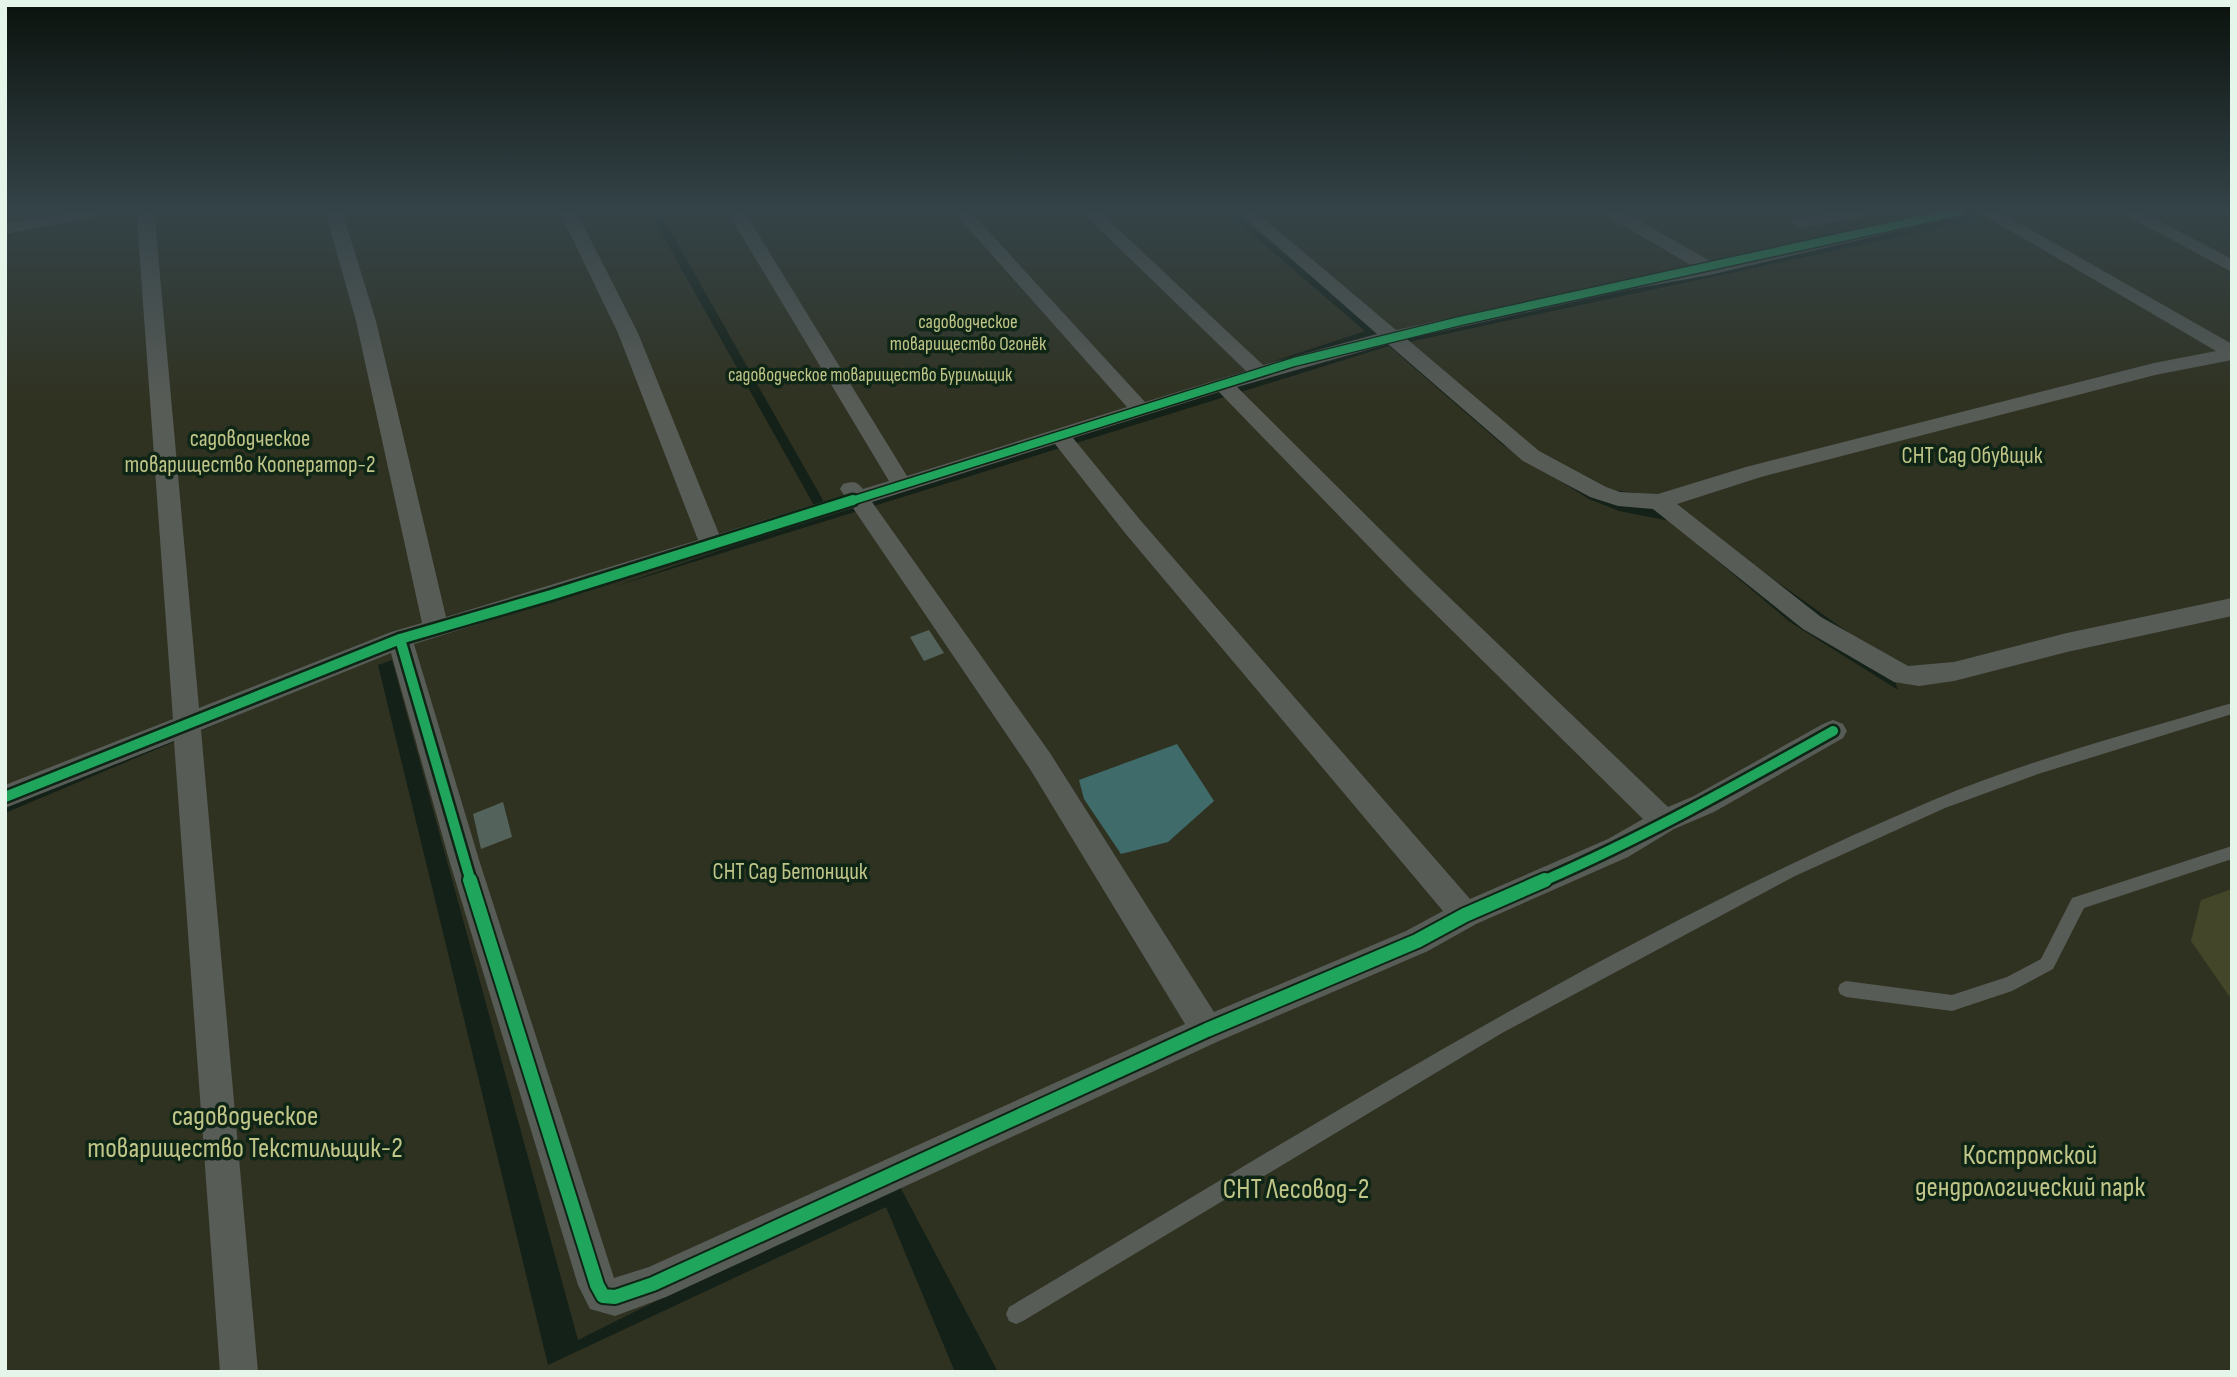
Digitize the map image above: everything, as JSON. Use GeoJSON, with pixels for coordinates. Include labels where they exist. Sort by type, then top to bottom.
{"type":"FeatureCollection","features":[{"type":"Feature","properties":{"kind":"street"},"geometry":{"type":"LineString","coordinates":[[150,275],[239,1372]]}},
{"type":"Feature","properties":{"kind":"street"},"geometry":{"type":"LineString","coordinates":[[352,275],[366,321],[436,628]]}},
{"type":"Feature","properties":{"kind":"street"},"geometry":{"type":"LineString","coordinates":[[599,275],[628,333],[712,545]]}},
{"type":"Feature","properties":{"kind":"street"},"geometry":{"type":"LineString","coordinates":[[774,275],[902,485]]}},
{"type":"Feature","properties":{"kind":"street"},"geometry":{"type":"LineString","coordinates":[[1019,275],[1140,411]]}},
{"type":"Feature","properties":{"kind":"street"},"geometry":{"type":"LineString","coordinates":[[1156,275],[1260,373]]}},
{"type":"Feature","properties":{"kind":"street"},"geometry":{"type":"LineString","coordinates":[[1319,275],[1531,456],[1598,492],[1618,499],[1659,502],[1768,468],[2154,369],[2232,353]]}},
{"type":"Feature","properties":{"kind":"street"},"geometry":{"type":"LineString","coordinates":[[5,797],[400,639],[712,545],[855,494],[902,485],[1223,384],[1391,337],[1681,275]]}},
{"type":"Feature","properties":{"kind":"street"},"geometry":{"type":"LineString","coordinates":[[2097,275],[2232,353]]}},
{"type":"Feature","properties":{"kind":"street"},"geometry":{"type":"LineString","coordinates":[[1223,384],[1418,581],[1664,821]]}},
{"type":"Feature","properties":{"kind":"street"},"geometry":{"type":"LineString","coordinates":[[1060,436],[1133,527],[1465,915]]}},
{"type":"Feature","properties":{"kind":"street"},"geometry":{"type":"LineString","coordinates":[[855,494],[1040,761],[1207,1030]]}},
{"type":"Feature","properties":{"kind":"street"},"geometry":{"type":"LineString","coordinates":[[1659,502],[1812,623],[1903,675],[1915,677],[1949,671],[2117,630],[2232,607]]}},
{"type":"Feature","properties":{"kind":"street"},"geometry":{"type":"LineString","coordinates":[[400,639],[465,863],[593,1272],[603,1296],[615,1297],[653,1284],[1207,1030],[1417,941],[1465,915],[1618,848],[1833,731]]}},
{"type":"Feature","properties":{"kind":"lane"},"geometry":{"type":"LineString","coordinates":[[1016,1314],[1496,1027],[1789,871],[1940,804],[2034,769],[2232,708]]}},
{"type":"Feature","properties":{"kind":"lane"},"geometry":{"type":"LineString","coordinates":[[1846,989],[1952,1003],[2012,984],[2047,964],[2078,902],[2232,852]]}},
{"type":"Feature","properties":{"kind":"lane"},"geometry":{"type":"LineString","coordinates":[[2147,891],[2232,858]]}},
{"type":"Feature","properties":{"kind":"green space"},"geometry":{"type":"Polygon","coordinates":[[[5,275],[685,275],[820,516],[613,587],[1389,346],[1503,445],[1589,499],[1619,511],[1670,521],[1790,622],[1898,690],[1887,660],[1655,495],[1603,489],[1544,460],[1404,343],[1720,275],[2091,275],[2232,357],[2232,1372],[998,1372],[897,1181],[578,1340],[392,660],[378,665],[548,1365],[886,1207],[955,1372],[5,1372],[5,813],[281,697],[5,789],[5,275]]]}},
{"type":"Feature","properties":{"kind":"green space","name":"садоводческое товарищество Огонёк"},"geometry":{"type":"Polygon","coordinates":[[[695,275],[1300,275],[1365,331],[917,480],[824,502],[695,275]]]}},
{"type":"Feature","properties":{"kind":"green space"},"geometry":{"type":"Polygon","coordinates":[[[1310,275],[1660,275],[1382,335],[1310,275]]]}},
{"type":"Feature","properties":{"kind":"green space"},"geometry":{"type":"Polygon","coordinates":[[[2105,275],[2232,275],[2232,348],[2105,275]]]}},
{"type":"Feature","properties":{"kind":"green space"},"geometry":{"type":"Polygon","coordinates":[[[2232,889],[2232,1000],[2191,941],[2201,900],[2232,889]]]}},
{"type":"Feature","properties":{"kind":"water"},"geometry":{"type":"Polygon","coordinates":[[[1177,744],[1214,801],[1168,842],[1121,854],[1084,799],[1079,780],[1177,744]]]}},
{"type":"Feature","properties":{"kind":"building"},"geometry":{"type":"Polygon","coordinates":[[[929,630],[944,653],[924,661],[910,637],[929,630]]]}},
{"type":"Feature","properties":{"kind":"building"},"geometry":{"type":"Polygon","coordinates":[[[503,802],[512,837],[481,849],[473,814],[503,802]]]}},
{"type":"Feature","properties":{"kind":"cycle path"},"geometry":{"type":"LineString","coordinates":[[5,797],[400,639],[551,595],[1294,362],[1377,340],[1670,275]]}},
{"type":"Feature","properties":{"kind":"cycle path"},"geometry":{"type":"LineString","coordinates":[[400,639],[465,863],[597,1285],[603,1296],[615,1297],[653,1284],[1207,1030],[1417,941],[1465,915],[1618,848],[1664,821],[1704,804],[1833,731]]}},
{"type":"Feature","properties":{"kind":"park label","name":"садоводческое товарищество Бурильщик"},"geometry":{"type":"Point","coordinates":[870,375]}},
{"type":"Feature","properties":{"kind":"park label","name":"садоводческое товарищество Кооператор-2"},"geometry":{"type":"Point","coordinates":[250,452]}},
{"type":"Feature","properties":{"kind":"park label","name":"СНТ Сад Обувщик"},"geometry":{"type":"Point","coordinates":[1972,456]}},
{"type":"Feature","properties":{"kind":"park label","name":"СНТ Сад Бетонщик"},"geometry":{"type":"Point","coordinates":[790,872]}},
{"type":"Feature","properties":{"kind":"park label","name":"садоводческое товарищество Текстильщик-2"},"geometry":{"type":"Point","coordinates":[245,1132]}},
{"type":"Feature","properties":{"kind":"park label","name":"Костромской дендрологический парк"},"geometry":{"type":"Point","coordinates":[2030,1171]}},
{"type":"Feature","properties":{"kind":"park label","name":"СНТ Лесовод-2"},"geometry":{"type":"Point","coordinates":[1296,1189]}}]}
